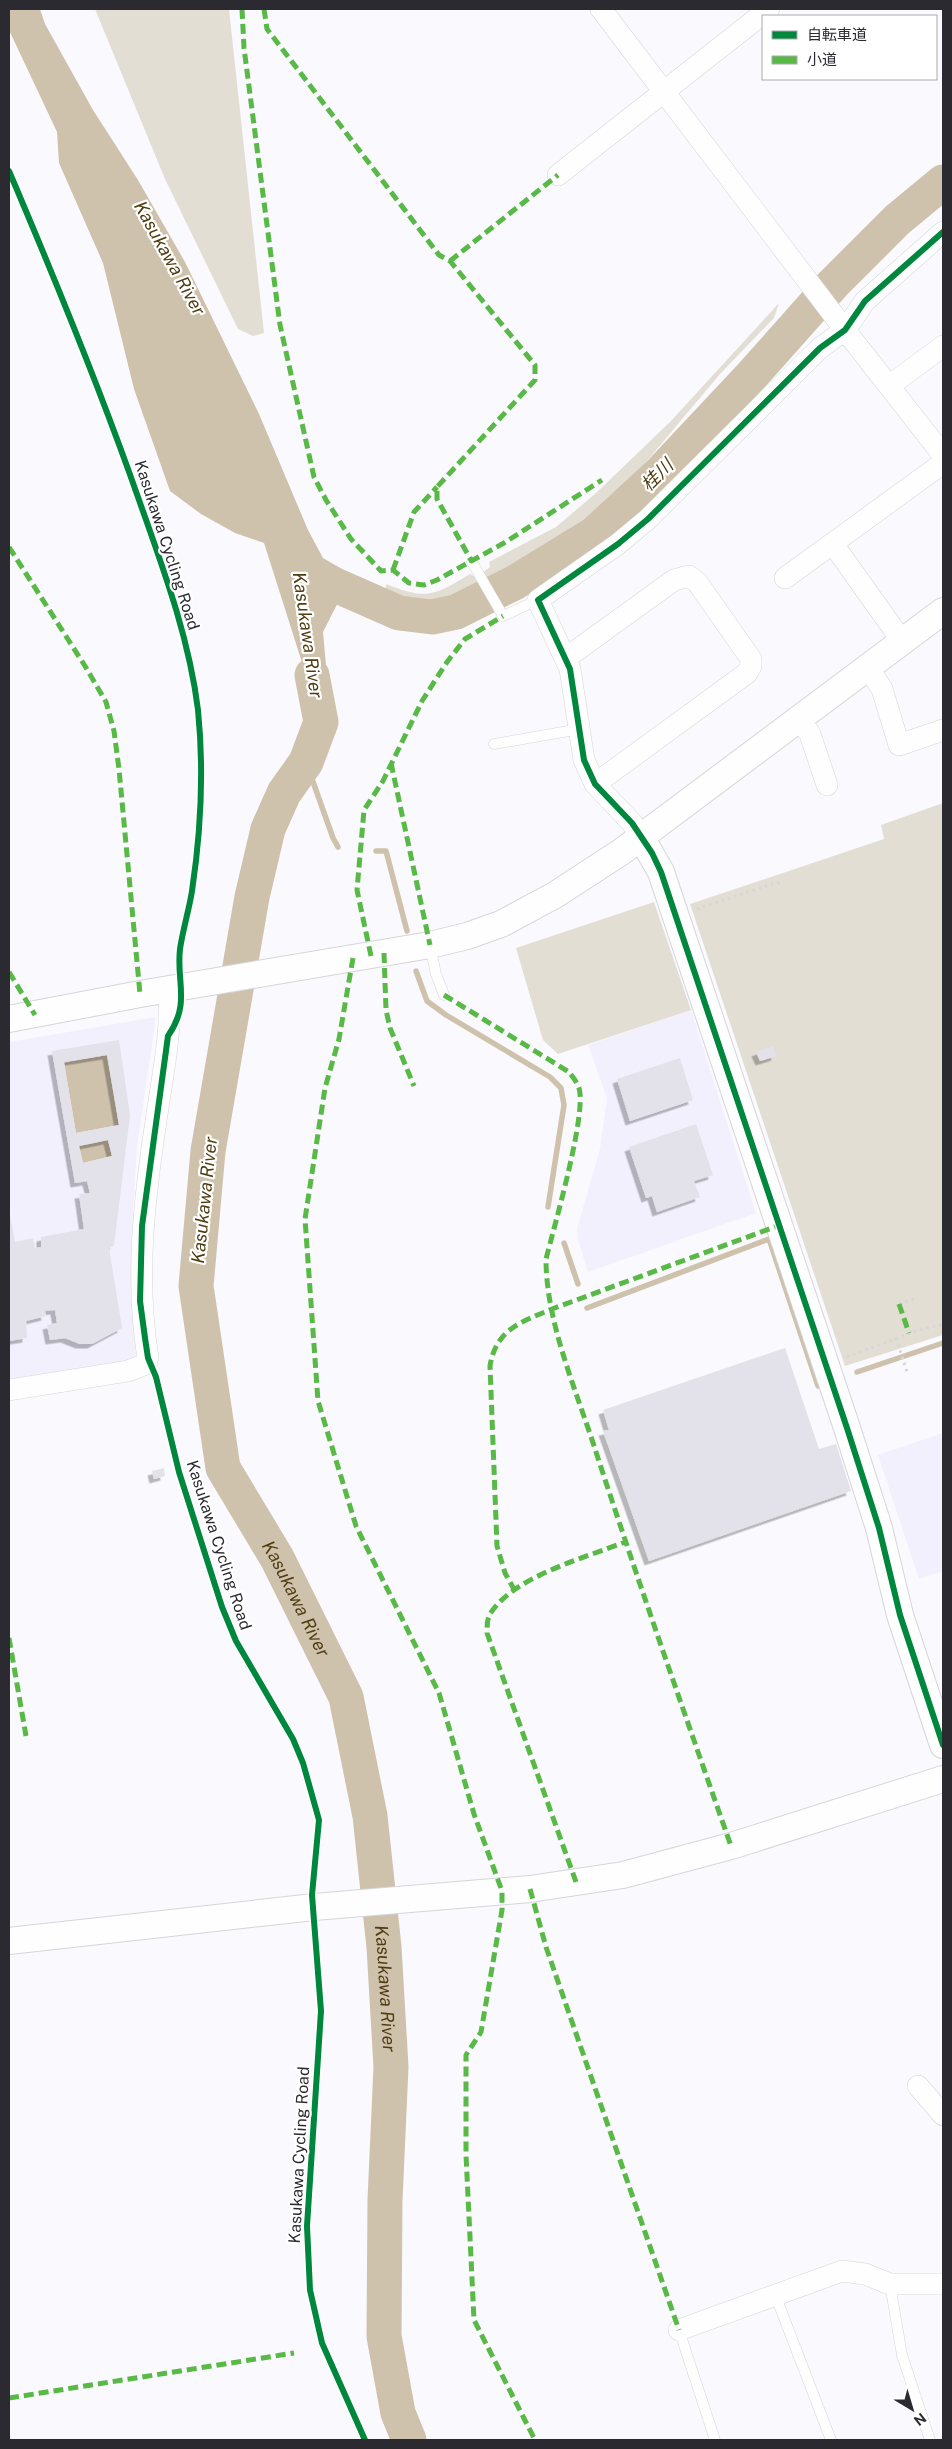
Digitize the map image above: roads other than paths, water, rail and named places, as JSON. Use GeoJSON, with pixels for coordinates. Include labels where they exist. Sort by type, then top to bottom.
{"type":"FeatureCollection","features":[{"type":"Feature","properties":{"kind":"street"},"geometry":{"type":"LineString","coordinates":[[600,9],[943,455]]}},
{"type":"Feature","properties":{"kind":"street"},"geometry":{"type":"LineString","coordinates":[[558,175],[769,9]]}},
{"type":"Feature","properties":{"kind":"street"},"geometry":{"type":"LineString","coordinates":[[943,232],[865,301],[648,519],[618,544],[538,600],[566,658],[584,760],[595,784],[632,823],[661,872],[847,1428],[883,1542],[900,1615],[943,1745]]}},
{"type":"Feature","properties":{"kind":"street"},"geometry":{"type":"LineString","coordinates":[[890,386],[943,346]]}},
{"type":"Feature","properties":{"kind":"street"},"geometry":{"type":"LineString","coordinates":[[785,578],[943,463]]}},
{"type":"Feature","properties":{"kind":"street"},"geometry":{"type":"LineString","coordinates":[[833,544],[902,641]]}},
{"type":"Feature","properties":{"kind":"street"},"geometry":{"type":"LineString","coordinates":[[566,658],[674,580],[689,576],[697,582],[751,659],[751,666],[747,673],[595,784]]}},
{"type":"Feature","properties":{"kind":"street"},"geometry":{"type":"LineString","coordinates":[[9,1019],[430,945],[493,927],[555,895],[641,837],[943,611]]}},
{"type":"Feature","properties":{"kind":"street"},"geometry":{"type":"LineString","coordinates":[[868,667],[882,689],[899,745],[943,730]]}},
{"type":"Feature","properties":{"kind":"street"},"geometry":{"type":"LineString","coordinates":[[799,719],[810,734],[826,785]]}},
{"type":"Feature","properties":{"kind":"street"},"geometry":{"type":"LineString","coordinates":[[9,1390],[128,1371],[146,1364],[148,1358],[140,1301],[142,1226],[168,1036],[179,988]]}},
{"type":"Feature","properties":{"kind":"street"},"geometry":{"type":"LineString","coordinates":[[9,1941],[321,1907],[530,1889],[623,1875],[731,1846],[943,1779]]}},
{"type":"Feature","properties":{"kind":"street"},"geometry":{"type":"LineString","coordinates":[[918,2086],[943,2115]]}},
{"type":"Feature","properties":{"kind":"street"},"geometry":{"type":"LineString","coordinates":[[679,2330],[776,2297],[842,2271],[865,2274],[890,2284],[943,2284]]}},
{"type":"Feature","properties":{"kind":"lane"},"geometry":{"type":"LineString","coordinates":[[474,565],[503,616],[530,602],[538,600]]}},
{"type":"Feature","properties":{"kind":"lane"},"geometry":{"type":"LineString","coordinates":[[494,744],[580,729]]}},
{"type":"Feature","properties":{"kind":"lane"},"geometry":{"type":"LineString","coordinates":[[430,945],[436,974],[444,995]]}},
{"type":"Feature","properties":{"kind":"lane"},"geometry":{"type":"LineString","coordinates":[[890,2284],[902,2355],[930,2440]]}},
{"type":"Feature","properties":{"kind":"lane"},"geometry":{"type":"LineString","coordinates":[[776,2297],[831,2440]]}},
{"type":"Feature","properties":{"kind":"lane"},"geometry":{"type":"LineString","coordinates":[[679,2330],[715,2440]]}},
{"type":"Feature","properties":{"kind":"water"},"geometry":{"type":"Polygon","coordinates":[[[9,9],[40,9],[45,24],[93,110],[138,180],[185,262],[259,414],[308,530],[323,558],[352,575],[323,632],[328,687],[321,722],[264,543],[235,533],[201,514],[170,491],[134,389],[103,263],[59,163],[57,132],[9,30],[9,9]]]}},
{"type":"Feature","properties":{"kind":"water"},"geometry":{"type":"Polygon","coordinates":[[[107,1055],[119,1125],[76,1133],[64,1063],[107,1055]]]}},
{"type":"Feature","properties":{"kind":"water"},"geometry":{"type":"Polygon","coordinates":[[[108,1140],[112,1156],[83,1163],[79,1146],[108,1140]]]}},
{"type":"Feature","properties":{"kind":"waterway","name":"桂川"},"geometry":{"type":"LineString","coordinates":[[301,570],[399,613],[432,617],[456,612],[514,583],[594,534],[660,473],[753,374],[833,284],[897,220],[943,182]]}},
{"type":"Feature","properties":{"kind":"waterway","name":"Kasukawa River"},"geometry":{"type":"LineString","coordinates":[[312,675],[321,722],[306,762],[284,793],[268,829],[252,897],[208,1151],[196,1286],[223,1468],[277,1558],[346,1697],[370,1816],[384,1947],[391,2067],[385,2200],[384,2336],[398,2413],[409,2440]]}},
{"type":"Feature","properties":{"kind":"waterway"},"geometry":{"type":"LineString","coordinates":[[306,762],[333,838],[338,847]]}},
{"type":"Feature","properties":{"kind":"waterway"},"geometry":{"type":"LineString","coordinates":[[376,851],[386,851],[407,931]]}},
{"type":"Feature","properties":{"kind":"waterway"},"geometry":{"type":"LineString","coordinates":[[416,971],[427,1001],[446,1015],[550,1077],[561,1088],[564,1105],[548,1207]]}},
{"type":"Feature","properties":{"kind":"waterway"},"geometry":{"type":"LineString","coordinates":[[587,1308],[769,1239],[818,1386]]}},
{"type":"Feature","properties":{"kind":"waterway"},"geometry":{"type":"LineString","coordinates":[[564,1243],[578,1284]]}},
{"type":"Feature","properties":{"kind":"waterway"},"geometry":{"type":"LineString","coordinates":[[857,1372],[943,1343]]}}]}
